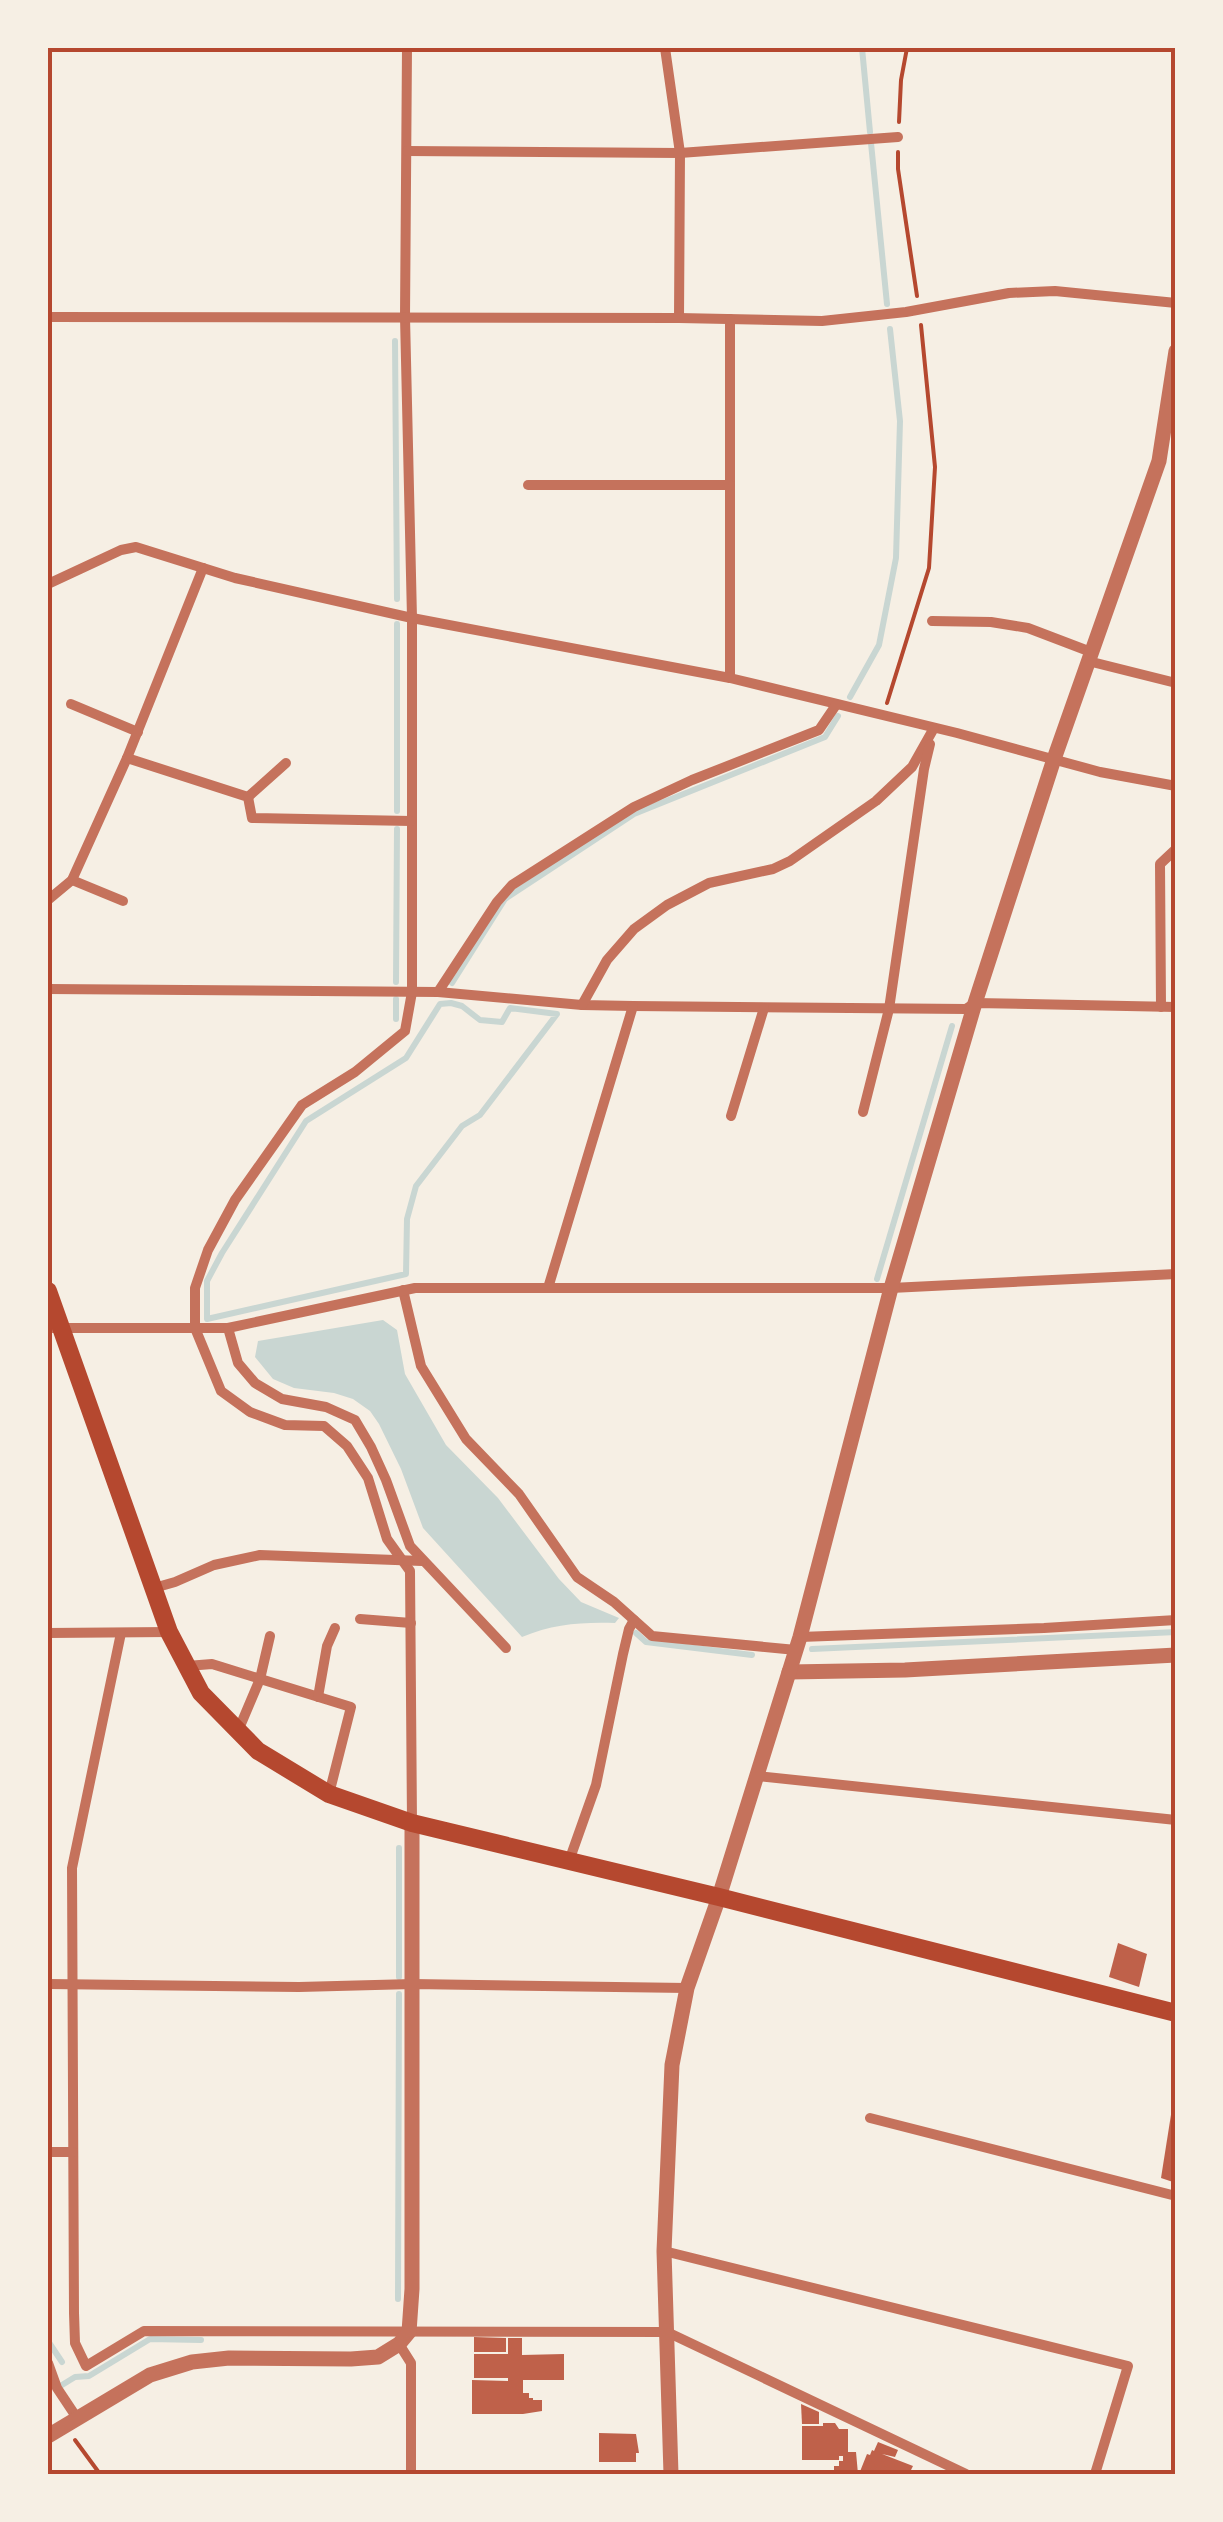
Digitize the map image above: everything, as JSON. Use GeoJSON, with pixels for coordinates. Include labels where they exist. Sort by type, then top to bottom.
{"type":"FeatureCollection","features":[{"type":"Feature","properties":{"kind":"main road"},"geometry":{"type":"LineString","coordinates":[[48,1291],[54,1328],[169,1632],[201,1693],[258,1752],[329,1794],[412,1824],[720,1897],[1176,2014]]}},
{"type":"Feature","properties":{"kind":"street"},"geometry":{"type":"LineString","coordinates":[[407,48],[405,317],[412,618],[412,992],[405,1030],[355,1072],[302,1105],[235,1200],[208,1250],[195,1288],[195,1328],[222,1391],[250,1412],[286,1424],[324,1426],[348,1446],[368,1478],[387,1539],[410,1571],[412,2289],[404,2338],[411,2363],[411,2474]]}},
{"type":"Feature","properties":{"kind":"street"},"geometry":{"type":"LineString","coordinates":[[665,48],[680,153],[679,318]]}},
{"type":"Feature","properties":{"kind":"street"},"geometry":{"type":"LineString","coordinates":[[406,151],[680,153],[898,138]]}},
{"type":"Feature","properties":{"kind":"street"},"geometry":{"type":"LineString","coordinates":[[48,318],[822,321],[919,310],[1009,293],[1056,291],[1176,303]]}},
{"type":"Feature","properties":{"kind":"street"},"geometry":{"type":"LineString","coordinates":[[730,319],[730,678]]}},
{"type":"Feature","properties":{"kind":"street"},"geometry":{"type":"LineString","coordinates":[[671,2474],[664,2252],[672,2066],[687,1988],[720,1897],[798,1643],[891,1288],[975,1003],[1054,760],[1159,461],[1176,350]]}},
{"type":"Feature","properties":{"kind":"street"},"geometry":{"type":"LineString","coordinates":[[528,485],[730,485]]}},
{"type":"Feature","properties":{"kind":"street"},"geometry":{"type":"LineString","coordinates":[[48,584],[121,550],[136,547],[234,578],[412,618],[730,678],[1100,772],[1176,786]]}},
{"type":"Feature","properties":{"kind":"street"},"geometry":{"type":"LineString","coordinates":[[48,900],[72,880],[138,732],[203,568]]}},
{"type":"Feature","properties":{"kind":"street"},"geometry":{"type":"LineString","coordinates":[[932,621],[990,622],[1028,628],[1090,656],[1176,683]]}},
{"type":"Feature","properties":{"kind":"street"},"geometry":{"type":"LineString","coordinates":[[70,704],[138,732]]}},
{"type":"Feature","properties":{"kind":"street"},"geometry":{"type":"LineString","coordinates":[[438,992],[496,902],[512,885],[634,807],[819,730],[836,706]]}},
{"type":"Feature","properties":{"kind":"street"},"geometry":{"type":"LineString","coordinates":[[582,1005],[607,960],[634,929],[666,905],[709,883],[772,869],[790,861],[876,802],[912,767],[934,728]]}},
{"type":"Feature","properties":{"kind":"street"},"geometry":{"type":"LineString","coordinates":[[863,1112],[890,1009],[924,769],[934,728]]}},
{"type":"Feature","properties":{"kind":"street"},"geometry":{"type":"LineString","coordinates":[[127,758],[248,796]]}},
{"type":"Feature","properties":{"kind":"street"},"geometry":{"type":"LineString","coordinates":[[248,796],[286,763]]}},
{"type":"Feature","properties":{"kind":"street"},"geometry":{"type":"LineString","coordinates":[[248,796],[252,818],[411,821]]}},
{"type":"Feature","properties":{"kind":"street"},"geometry":{"type":"LineString","coordinates":[[1160,1007],[1160,864],[1176,848]]}},
{"type":"Feature","properties":{"kind":"street"},"geometry":{"type":"LineString","coordinates":[[72,880],[122,901]]}},
{"type":"Feature","properties":{"kind":"street"},"geometry":{"type":"LineString","coordinates":[[48,883],[60,890]]}},
{"type":"Feature","properties":{"kind":"street"},"geometry":{"type":"LineString","coordinates":[[48,989],[438,992],[633,1006],[966,1009],[975,1003],[1176,1007]]}},
{"type":"Feature","properties":{"kind":"street"},"geometry":{"type":"LineString","coordinates":[[548,1288],[633,1006]]}},
{"type":"Feature","properties":{"kind":"street"},"geometry":{"type":"LineString","coordinates":[[730,1116],[764,1008]]}},
{"type":"Feature","properties":{"kind":"street"},"geometry":{"type":"LineString","coordinates":[[54,1328],[228,1328],[415,1288],[891,1288],[1176,1274]]}},
{"type":"Feature","properties":{"kind":"street"},"geometry":{"type":"LineString","coordinates":[[404,1290],[421,1366],[466,1440],[519,1494],[577,1578],[614,1602],[652,1636],[798,1643],[1176,1620]]}},
{"type":"Feature","properties":{"kind":"street"},"geometry":{"type":"LineString","coordinates":[[228,1328],[238,1363],[255,1383],[282,1399],[326,1407],[355,1420],[386,1480],[410,1546],[506,1648]]}},
{"type":"Feature","properties":{"kind":"street"},"geometry":{"type":"LineString","coordinates":[[154,1588],[214,1564],[260,1554],[422,1561]]}},
{"type":"Feature","properties":{"kind":"street"},"geometry":{"type":"LineString","coordinates":[[360,1619],[411,1623]]}},
{"type":"Feature","properties":{"kind":"street"},"geometry":{"type":"LineString","coordinates":[[569,1861],[596,1785],[623,1654],[634,1620]]}},
{"type":"Feature","properties":{"kind":"street"},"geometry":{"type":"LineString","coordinates":[[318,1696],[335,1628]]}},
{"type":"Feature","properties":{"kind":"street"},"geometry":{"type":"LineString","coordinates":[[48,1633],[169,1632]]}},
{"type":"Feature","properties":{"kind":"street"},"geometry":{"type":"LineString","coordinates":[[121,1633],[72,1868],[74,2328],[86,2366],[144,2330],[404,2338],[666,2332],[966,2474]]}},
{"type":"Feature","properties":{"kind":"street"},"geometry":{"type":"LineString","coordinates":[[238,1732],[260,1679],[270,1636]]}},
{"type":"Feature","properties":{"kind":"street"},"geometry":{"type":"LineString","coordinates":[[789,1672],[905,1670],[1176,1655]]}},
{"type":"Feature","properties":{"kind":"street"},"geometry":{"type":"LineString","coordinates":[[186,1666],[212,1664],[351,1707],[329,1794]]}},
{"type":"Feature","properties":{"kind":"street"},"geometry":{"type":"LineString","coordinates":[[757,1776],[1176,1820]]}},
{"type":"Feature","properties":{"kind":"street"},"geometry":{"type":"LineString","coordinates":[[48,1984],[687,1988]]}},
{"type":"Feature","properties":{"kind":"street"},"geometry":{"type":"LineString","coordinates":[[870,2118],[1176,2196]]}},
{"type":"Feature","properties":{"kind":"street"},"geometry":{"type":"LineString","coordinates":[[48,2152],[73,2152]]}},
{"type":"Feature","properties":{"kind":"street"},"geometry":{"type":"LineString","coordinates":[[664,2252],[1128,2366],[1095,2474]]}},
{"type":"Feature","properties":{"kind":"street"},"geometry":{"type":"LineString","coordinates":[[48,2436],[150,2375],[192,2362],[378,2356],[404,2338]]}},
{"type":"Feature","properties":{"kind":"street"},"geometry":{"type":"LineString","coordinates":[[48,2363],[70,2422]]}},
{"type":"Feature","properties":{"kind":"path"},"geometry":{"type":"LineString","coordinates":[[884,716],[929,568],[935,467],[919,310],[898,169],[901,80],[907,48]]}},
{"type":"Feature","properties":{"kind":"path"},"geometry":{"type":"LineString","coordinates":[[70,2422],[100,2474]]}},
{"type":"Feature","properties":{"kind":"shaded area"},"geometry":{"type":"Polygon","coordinates":[[[383,1320],[397,1330],[405,1374],[446,1445],[498,1498],[559,1579],[581,1602],[619,1618],[615,1623],[567,1625],[522,1637],[423,1528],[401,1469],[370,1411],[353,1399],[294,1388],[273,1379],[255,1357],[258,1341],[383,1320]]]}},
{"type":"Feature","properties":{"kind":"building"},"geometry":{"type":"Polygon","coordinates":[[[1118,1943],[1147,1954],[1139,1987],[1109,1977],[1118,1943]]]}},
{"type":"Feature","properties":{"kind":"building"},"geometry":{"type":"Polygon","coordinates":[[[1176,2102],[1176,2183],[1161,2178],[1176,2102]]]}},
{"type":"Feature","properties":{"kind":"building"},"geometry":{"type":"Polygon","coordinates":[[[474,2337],[506,2338],[506,2352],[474,2352],[474,2337]]]}},
{"type":"Feature","properties":{"kind":"building"},"geometry":{"type":"Polygon","coordinates":[[[508,2338],[522,2338],[522,2355],[564,2354],[564,2380],[523,2380],[523,2393],[529,2393],[533,2400],[542,2400],[542,2411],[472,2414],[472,2380],[508,2381],[474,2378],[474,2354],[508,2354],[508,2338]]]}},
{"type":"Feature","properties":{"kind":"building"},"geometry":{"type":"Polygon","coordinates":[[[801,2404],[819,2412],[819,2424],[802,2424],[801,2404]]]}},
{"type":"Feature","properties":{"kind":"building"},"geometry":{"type":"Polygon","coordinates":[[[823,2423],[848,2429],[848,2452],[856,2452],[858,2474],[834,2474],[834,2466],[839,2466],[843,2456],[839,2460],[802,2460],[802,2426],[823,2423]]]}},
{"type":"Feature","properties":{"kind":"building"},"geometry":{"type":"Polygon","coordinates":[[[599,2433],[636,2434],[636,2462],[599,2462],[599,2433]]]}},
{"type":"Feature","properties":{"kind":"building"},"geometry":{"type":"Polygon","coordinates":[[[878,2442],[898,2450],[895,2457],[882,2454],[913,2466],[909,2474],[859,2474],[867,2454],[874,2451],[878,2442]]]}},
{"type":"Feature","properties":{"kind":"waterway"},"geometry":{"type":"LineString","coordinates":[[862,48],[870,132]]}},
{"type":"Feature","properties":{"kind":"waterway"},"geometry":{"type":"LineString","coordinates":[[871,143],[887,304]]}},
{"type":"Feature","properties":{"kind":"waterway"},"geometry":{"type":"LineString","coordinates":[[850,697],[879,645],[896,558],[900,421],[890,329]]}},
{"type":"Feature","properties":{"kind":"waterway"},"geometry":{"type":"LineString","coordinates":[[395,341],[397,599]]}},
{"type":"Feature","properties":{"kind":"waterway"},"geometry":{"type":"LineString","coordinates":[[397,624],[397,811]]}},
{"type":"Feature","properties":{"kind":"waterway"},"geometry":{"type":"LineString","coordinates":[[452,983],[505,899],[634,814],[825,737],[838,716]]}},
{"type":"Feature","properties":{"kind":"waterway"},"geometry":{"type":"LineString","coordinates":[[396,982],[397,829]]}},
{"type":"Feature","properties":{"kind":"waterway"},"geometry":{"type":"LineString","coordinates":[[396,999],[396,1019]]}},
{"type":"Feature","properties":{"kind":"waterway"},"geometry":{"type":"LineString","coordinates":[[451,1003],[480,1020],[502,1022],[510,1008],[557,1014],[480,1115],[462,1126],[416,1186],[407,1219],[406,1274],[207,1319],[207,1281],[306,1121],[406,1058],[440,1004],[451,1003]]}},
{"type":"Feature","properties":{"kind":"waterway"},"geometry":{"type":"LineString","coordinates":[[877,1279],[952,1026]]}},
{"type":"Feature","properties":{"kind":"waterway"},"geometry":{"type":"LineString","coordinates":[[812,1649],[1176,1632]]}},
{"type":"Feature","properties":{"kind":"waterway"},"geometry":{"type":"LineString","coordinates":[[636,1633],[646,1642],[752,1655]]}},
{"type":"Feature","properties":{"kind":"waterway"},"geometry":{"type":"LineString","coordinates":[[399,1848],[399,1977]]}},
{"type":"Feature","properties":{"kind":"waterway"},"geometry":{"type":"LineString","coordinates":[[398,2299],[399,1994]]}},
{"type":"Feature","properties":{"kind":"waterway"},"geometry":{"type":"LineString","coordinates":[[62,2385],[75,2377],[89,2376],[150,2339],[201,2340]]}},
{"type":"Feature","properties":{"kind":"waterway"},"geometry":{"type":"LineString","coordinates":[[48,2341],[62,2362]]}}]}
